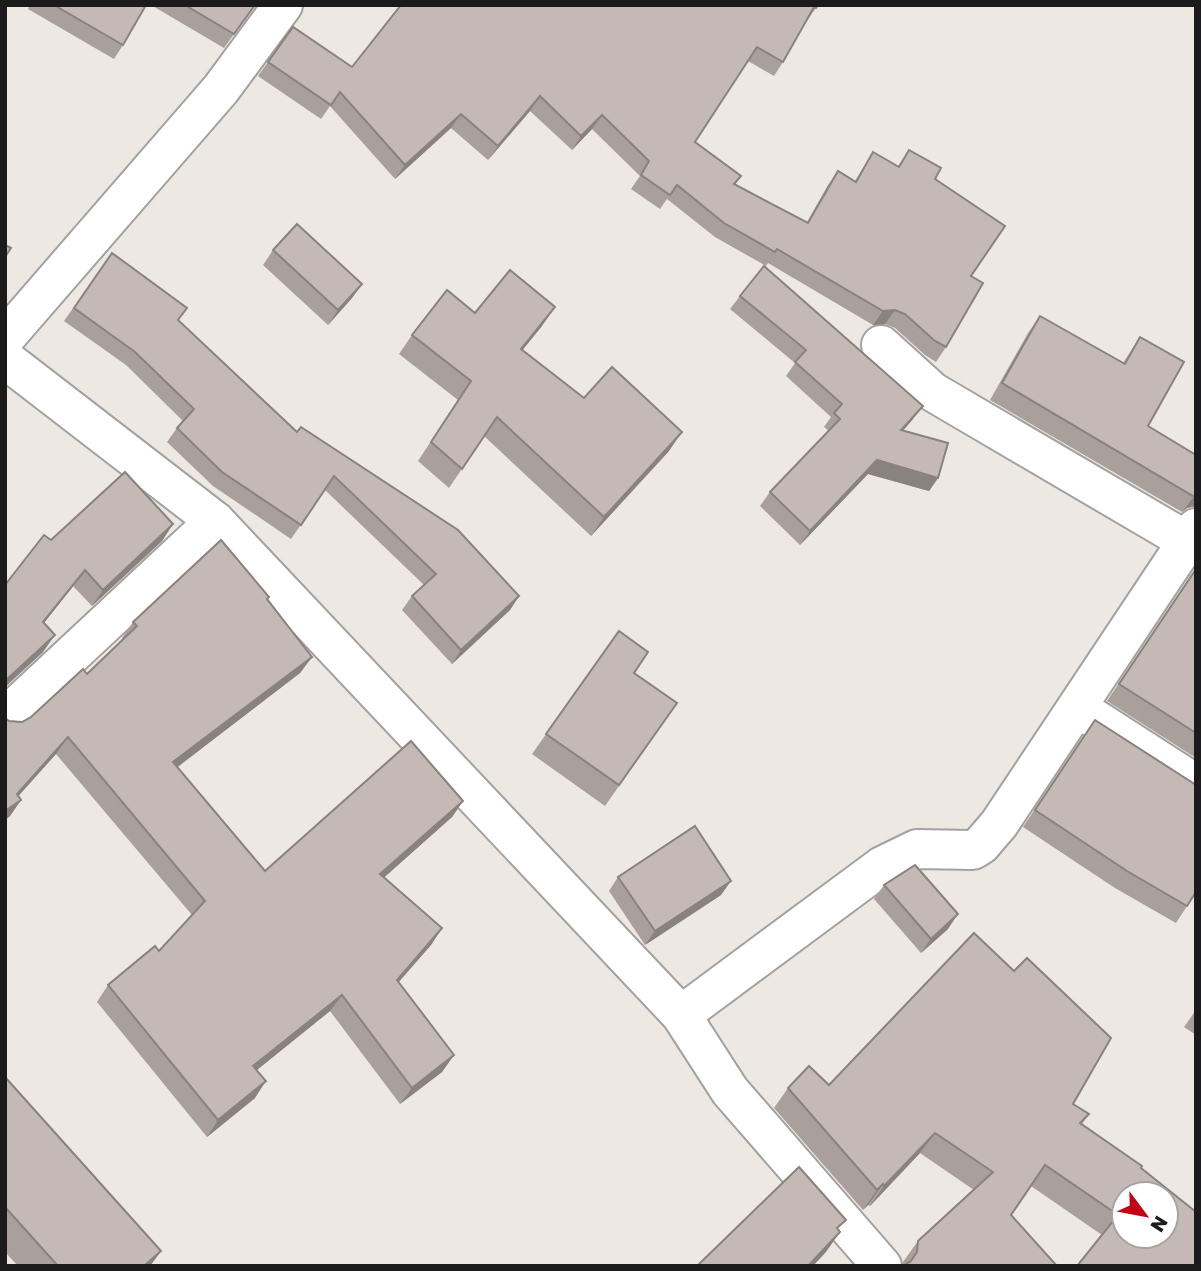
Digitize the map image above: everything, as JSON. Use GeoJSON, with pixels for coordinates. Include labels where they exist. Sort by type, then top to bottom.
{"type":"FeatureCollection","features":[{"type":"Feature","properties":{"kind":"street"},"geometry":{"type":"LineString","coordinates":[[5,338],[221,89],[283,5]]}},
{"type":"Feature","properties":{"kind":"street"},"geometry":{"type":"LineString","coordinates":[[681,1014],[882,866],[901,855],[917,849],[973,850],[981,845],[999,824],[1192,534],[933,392],[881,345]]}},
{"type":"Feature","properties":{"kind":"street"},"geometry":{"type":"LineString","coordinates":[[5,359],[215,521],[681,1014],[730,1091],[882,1266]]}},
{"type":"Feature","properties":{"kind":"street"},"geometry":{"type":"LineString","coordinates":[[5,717],[215,521]]}},
{"type":"Feature","properties":{"kind":"street"},"geometry":{"type":"LineString","coordinates":[[1077,708],[1196,784]]}},
{"type":"Feature","properties":{"kind":"building"},"geometry":{"type":"Polygon","coordinates":[[[54,5],[146,5],[123,45],[54,5]]]}},
{"type":"Feature","properties":{"kind":"building"},"geometry":{"type":"Polygon","coordinates":[[[185,5],[255,5],[234,34],[185,5]]]}},
{"type":"Feature","properties":{"kind":"building"},"geometry":{"type":"Polygon","coordinates":[[[401,5],[818,5],[814,7],[783,62],[757,47],[695,142],[741,176],[734,184],[808,223],[838,171],[856,182],[873,152],[899,167],[909,150],[941,168],[935,179],[1005,226],[971,276],[983,283],[946,347],[935,341],[905,314],[895,310],[883,311],[777,249],[775,252],[724,223],[677,185],[670,195],[641,175],[649,161],[602,115],[581,136],[540,96],[498,146],[461,114],[405,165],[340,92],[331,105],[268,62],[293,27],[352,67],[401,5]]]}},
{"type":"Feature","properties":{"kind":"building"},"geometry":{"type":"Polygon","coordinates":[[[297,224],[362,284],[338,310],[273,250],[297,224]]]}},
{"type":"Feature","properties":{"kind":"building"},"geometry":{"type":"Polygon","coordinates":[[[5,245],[11,248],[5,257],[5,245]]]}},
{"type":"Feature","properties":{"kind":"building"},"geometry":{"type":"Polygon","coordinates":[[[112,253],[187,308],[178,320],[297,432],[301,427],[458,530],[519,596],[461,650],[412,596],[436,574],[334,476],[301,525],[222,472],[177,428],[194,409],[135,352],[74,308],[112,253]]]}},
{"type":"Feature","properties":{"kind":"building"},"geometry":{"type":"Polygon","coordinates":[[[764,266],[923,406],[901,430],[948,443],[938,478],[877,460],[810,531],[770,492],[840,419],[834,413],[842,404],[795,362],[806,350],[740,296],[764,266]]]}},
{"type":"Feature","properties":{"kind":"building"},"geometry":{"type":"Polygon","coordinates":[[[510,270],[555,307],[521,349],[584,398],[612,367],[682,432],[604,517],[497,417],[462,469],[431,442],[471,381],[412,335],[447,290],[475,313],[510,270]]]}},
{"type":"Feature","properties":{"kind":"building"},"geometry":{"type":"Polygon","coordinates":[[[1040,316],[1125,364],[1140,337],[1184,362],[1148,426],[1196,455],[1196,494],[1193,496],[1002,383],[1040,316]]]}},
{"type":"Feature","properties":{"kind":"building"},"geometry":{"type":"Polygon","coordinates":[[[125,472],[173,524],[103,590],[85,570],[43,622],[55,635],[5,681],[5,585],[44,535],[51,540],[125,472]]]}},
{"type":"Feature","properties":{"kind":"building"},"geometry":{"type":"Polygon","coordinates":[[[221,540],[269,597],[267,599],[312,657],[173,762],[265,871],[411,741],[463,801],[380,874],[442,928],[397,980],[454,1055],[412,1088],[342,995],[253,1066],[266,1081],[218,1120],[108,985],[155,946],[159,951],[205,901],[68,737],[17,794],[21,800],[5,811],[5,718],[22,722],[31,717],[83,669],[87,674],[137,626],[133,622],[221,540]]]}},
{"type":"Feature","properties":{"kind":"building"},"geometry":{"type":"Polygon","coordinates":[[[1196,569],[1196,733],[1119,684],[1196,569]]]}},
{"type":"Feature","properties":{"kind":"building"},"geometry":{"type":"Polygon","coordinates":[[[619,631],[648,652],[634,673],[677,703],[619,785],[546,734],[619,631]]]}},
{"type":"Feature","properties":{"kind":"building"},"geometry":{"type":"Polygon","coordinates":[[[1095,720],[1196,785],[1196,892],[1187,906],[1127,871],[1035,810],[1095,720]]]}},
{"type":"Feature","properties":{"kind":"building"},"geometry":{"type":"Polygon","coordinates":[[[695,826],[731,881],[655,931],[618,877],[695,826]]]}},
{"type":"Feature","properties":{"kind":"building"},"geometry":{"type":"Polygon","coordinates":[[[915,865],[958,914],[931,939],[884,885],[915,865]]]}},
{"type":"Feature","properties":{"kind":"building"},"geometry":{"type":"Polygon","coordinates":[[[974,933],[1014,971],[1027,958],[1111,1038],[1073,1104],[1089,1114],[1080,1123],[1142,1166],[1141,1168],[1156,1180],[1110,1180],[1110,1210],[1045,1165],[1011,1215],[1057,1266],[903,1266],[911,1261],[917,1252],[918,1241],[993,1172],[935,1133],[877,1190],[788,1088],[809,1066],[829,1085],[974,933]]]}},
{"type":"Feature","properties":{"kind":"building"},"geometry":{"type":"Polygon","coordinates":[[[5,1077],[161,1251],[144,1266],[58,1266],[5,1207],[5,1077]]]}},
{"type":"Feature","properties":{"kind":"building"},"geometry":{"type":"Polygon","coordinates":[[[799,1167],[846,1220],[837,1228],[840,1232],[808,1266],[697,1266],[799,1167]]]}},
{"type":"Feature","properties":{"kind":"building"},"geometry":{"type":"Polygon","coordinates":[[[1180,1199],[1196,1212],[1196,1266],[1077,1266],[1110,1225],[1110,1250],[1180,1250],[1180,1199]]]}}]}
